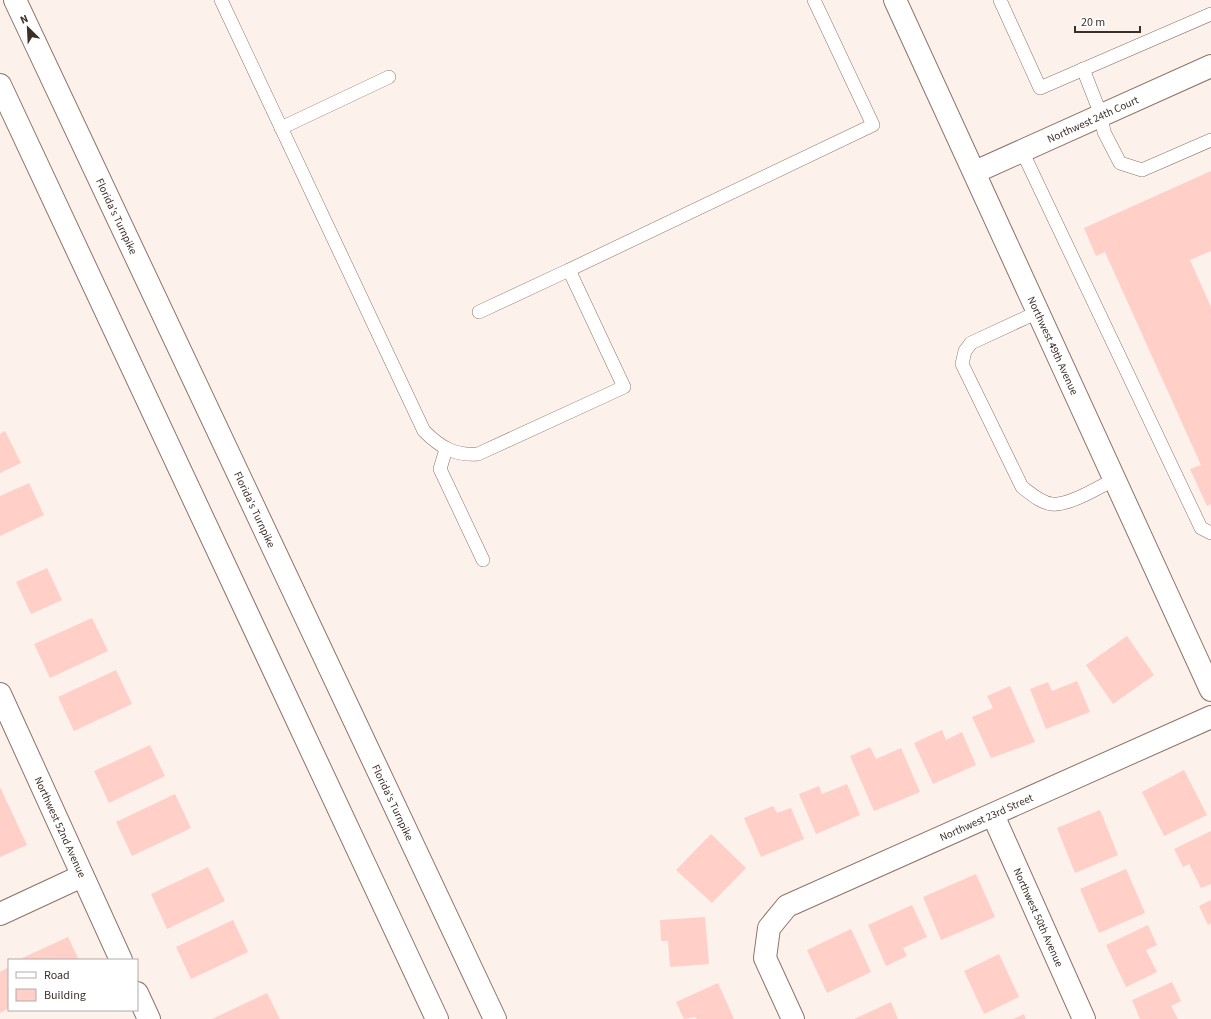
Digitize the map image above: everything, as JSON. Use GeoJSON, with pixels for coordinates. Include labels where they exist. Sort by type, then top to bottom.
{"type":"FeatureCollection","features":[{"type":"Feature","properties":{"kind":"main road","name":"Florida's Turnpike"},"geometry":{"type":"LineString","coordinates":[[15,0],[495,1019]]}},
{"type":"Feature","properties":{"kind":"main road","name":"Northwest 49th Avenue"},"geometry":{"type":"LineString","coordinates":[[895,0],[1211,690]]}},
{"type":"Feature","properties":{"kind":"main road","name":"Northwest 24th Court"},"geometry":{"type":"LineString","coordinates":[[975,172],[1211,66]]}},
{"type":"Feature","properties":{"kind":"main road"},"geometry":{"type":"LineString","coordinates":[[0,85],[437,1019]]}},
{"type":"Feature","properties":{"kind":"main road","name":"Northwest 52nd Avenue"},"geometry":{"type":"LineString","coordinates":[[0,694],[121,959]]}},
{"type":"Feature","properties":{"kind":"main road","name":"Northwest 23rd Street"},"geometry":{"type":"LineString","coordinates":[[793,1019],[765,958],[769,928],[787,906],[1211,717]]}},
{"type":"Feature","properties":{"kind":"main road","name":"Northwest 50th Avenue"},"geometry":{"type":"LineString","coordinates":[[993,815],[1084,1019]]}},
{"type":"Feature","properties":{"kind":"main road"},"geometry":{"type":"LineString","coordinates":[[0,914],[82,876]]}},
{"type":"Feature","properties":{"kind":"main road"},"geometry":{"type":"LineString","coordinates":[[138,995],[149,1019]]}},
{"type":"Feature","properties":{"kind":"lane"},"geometry":{"type":"LineString","coordinates":[[221,0],[424,430],[446,449],[465,455],[478,454],[624,387],[569,270]]}},
{"type":"Feature","properties":{"kind":"lane"},"geometry":{"type":"LineString","coordinates":[[478,312],[873,125],[814,0]]}},
{"type":"Feature","properties":{"kind":"lane"},"geometry":{"type":"LineString","coordinates":[[1000,0],[1040,88],[1211,14]]}},
{"type":"Feature","properties":{"kind":"lane"},"geometry":{"type":"LineString","coordinates":[[1083,69],[1101,115],[1104,132],[1120,163],[1142,170],[1211,140]]}},
{"type":"Feature","properties":{"kind":"lane"},"geometry":{"type":"LineString","coordinates":[[281,128],[389,77]]}},
{"type":"Feature","properties":{"kind":"lane"},"geometry":{"type":"LineString","coordinates":[[1022,151],[1201,528],[1211,533]]}},
{"type":"Feature","properties":{"kind":"lane"},"geometry":{"type":"LineString","coordinates":[[1038,312],[971,343],[965,351],[962,364],[1022,487],[1034,496],[1052,504],[1069,501],[1115,479]]}},
{"type":"Feature","properties":{"kind":"lane"},"geometry":{"type":"LineString","coordinates":[[446,449],[440,469],[484,560]]}},
{"type":"Feature","properties":{"kind":"building"},"geometry":{"type":"Polygon","coordinates":[[[1211,171],[1211,251],[1190,260],[1211,307],[1211,504],[1207,506],[1190,469],[1201,465],[1105,252],[1096,256],[1084,228],[1211,171]]]}},
{"type":"Feature","properties":{"kind":"building"},"geometry":{"type":"Polygon","coordinates":[[[5,431],[21,463],[0,473],[0,434],[5,431]]]}},
{"type":"Feature","properties":{"kind":"building"},"geometry":{"type":"Polygon","coordinates":[[[29,483],[44,515],[0,536],[0,496],[29,483]]]}},
{"type":"Feature","properties":{"kind":"building"},"geometry":{"type":"Polygon","coordinates":[[[47,568],[62,600],[31,614],[16,582],[47,568]]]}},
{"type":"Feature","properties":{"kind":"building"},"geometry":{"type":"Polygon","coordinates":[[[92,618],[108,651],[50,678],[34,644],[92,618]]]}},
{"type":"Feature","properties":{"kind":"building"},"geometry":{"type":"Polygon","coordinates":[[[1127,636],[1154,675],[1113,704],[1086,665],[1127,636]]]}},
{"type":"Feature","properties":{"kind":"building"},"geometry":{"type":"Polygon","coordinates":[[[116,670],[132,704],[74,731],[58,697],[116,670]]]}},
{"type":"Feature","properties":{"kind":"building"},"geometry":{"type":"Polygon","coordinates":[[[1077,681],[1090,712],[1046,729],[1030,689],[1048,682],[1052,691],[1077,681]]]}},
{"type":"Feature","properties":{"kind":"building"},"geometry":{"type":"Polygon","coordinates":[[[1010,686],[1035,742],[991,758],[972,717],[993,708],[987,696],[1010,686]]]}},
{"type":"Feature","properties":{"kind":"building"},"geometry":{"type":"Polygon","coordinates":[[[942,730],[946,740],[962,732],[976,765],[933,784],[914,743],[942,730]]]}},
{"type":"Feature","properties":{"kind":"building"},"geometry":{"type":"Polygon","coordinates":[[[150,745],[165,776],[109,803],[94,771],[150,745]]]}},
{"type":"Feature","properties":{"kind":"building"},"geometry":{"type":"Polygon","coordinates":[[[870,747],[876,759],[901,748],[920,792],[874,811],[850,756],[870,747]]]}},
{"type":"Feature","properties":{"kind":"building"},"geometry":{"type":"Polygon","coordinates":[[[1184,770],[1207,815],[1164,836],[1142,792],[1184,770]]]}},
{"type":"Feature","properties":{"kind":"building"},"geometry":{"type":"Polygon","coordinates":[[[847,784],[860,815],[816,834],[799,794],[819,786],[822,794],[847,784]]]}},
{"type":"Feature","properties":{"kind":"building"},"geometry":{"type":"Polygon","coordinates":[[[0,787],[27,845],[0,857],[0,787]]]}},
{"type":"Feature","properties":{"kind":"building"},"geometry":{"type":"Polygon","coordinates":[[[175,794],[191,828],[132,856],[116,822],[175,794]]]}},
{"type":"Feature","properties":{"kind":"building"},"geometry":{"type":"Polygon","coordinates":[[[773,806],[777,813],[791,808],[804,839],[761,857],[744,818],[773,806]]]}},
{"type":"Feature","properties":{"kind":"building"},"geometry":{"type":"Polygon","coordinates":[[[1100,810],[1118,855],[1075,873],[1057,828],[1100,810]]]}},
{"type":"Feature","properties":{"kind":"building"},"geometry":{"type":"Polygon","coordinates":[[[1211,831],[1211,884],[1201,888],[1189,864],[1183,867],[1174,849],[1211,831]]]}},
{"type":"Feature","properties":{"kind":"building"},"geometry":{"type":"Polygon","coordinates":[[[711,834],[746,868],[712,903],[676,870],[711,834]]]}},
{"type":"Feature","properties":{"kind":"building"},"geometry":{"type":"Polygon","coordinates":[[[208,867],[225,901],[167,929],[151,894],[208,867]]]}},
{"type":"Feature","properties":{"kind":"building"},"geometry":{"type":"Polygon","coordinates":[[[1126,869],[1145,913],[1099,933],[1080,889],[1126,869]]]}},
{"type":"Feature","properties":{"kind":"building"},"geometry":{"type":"Polygon","coordinates":[[[976,874],[995,917],[941,940],[923,897],[976,874]]]}},
{"type":"Feature","properties":{"kind":"building"},"geometry":{"type":"Polygon","coordinates":[[[1211,900],[1211,923],[1208,925],[1199,906],[1211,900]]]}},
{"type":"Feature","properties":{"kind":"building"},"geometry":{"type":"Polygon","coordinates":[[[912,905],[927,937],[903,948],[907,956],[886,966],[868,925],[912,905]]]}},
{"type":"Feature","properties":{"kind":"building"},"geometry":{"type":"Polygon","coordinates":[[[705,917],[709,964],[670,967],[668,941],[661,941],[660,920],[705,917]]]}},
{"type":"Feature","properties":{"kind":"building"},"geometry":{"type":"Polygon","coordinates":[[[233,920],[248,952],[191,979],[176,947],[233,920]]]}},
{"type":"Feature","properties":{"kind":"building"},"geometry":{"type":"Polygon","coordinates":[[[1148,925],[1157,945],[1146,950],[1157,972],[1126,987],[1106,945],[1148,925]]]}},
{"type":"Feature","properties":{"kind":"building"},"geometry":{"type":"Polygon","coordinates":[[[851,929],[871,972],[827,993],[807,950],[851,929]]]}},
{"type":"Feature","properties":{"kind":"building"},"geometry":{"type":"Polygon","coordinates":[[[68,937],[79,959],[20,959],[68,937]]]}},
{"type":"Feature","properties":{"kind":"building"},"geometry":{"type":"Polygon","coordinates":[[[999,954],[1019,997],[984,1014],[964,971],[999,954]]]}},
{"type":"Feature","properties":{"kind":"building"},"geometry":{"type":"Polygon","coordinates":[[[8,968],[8,1009],[0,1013],[0,972],[8,968]]]}},
{"type":"Feature","properties":{"kind":"building"},"geometry":{"type":"Polygon","coordinates":[[[1172,982],[1181,1001],[1171,1006],[1178,1019],[1140,1019],[1132,1000],[1172,982]]]}},
{"type":"Feature","properties":{"kind":"building"},"geometry":{"type":"Polygon","coordinates":[[[718,983],[734,1019],[697,1019],[695,1017],[684,1019],[676,1002],[718,983]]]}},
{"type":"Feature","properties":{"kind":"building"},"geometry":{"type":"Polygon","coordinates":[[[267,993],[280,1019],[212,1019],[267,993]]]}},
{"type":"Feature","properties":{"kind":"building"},"geometry":{"type":"Polygon","coordinates":[[[891,1002],[898,1019],[854,1019],[891,1002]]]}},
{"type":"Feature","properties":{"kind":"building"},"geometry":{"type":"Polygon","coordinates":[[[1024,1014],[1026,1019],[1013,1019],[1024,1014]]]}}]}
